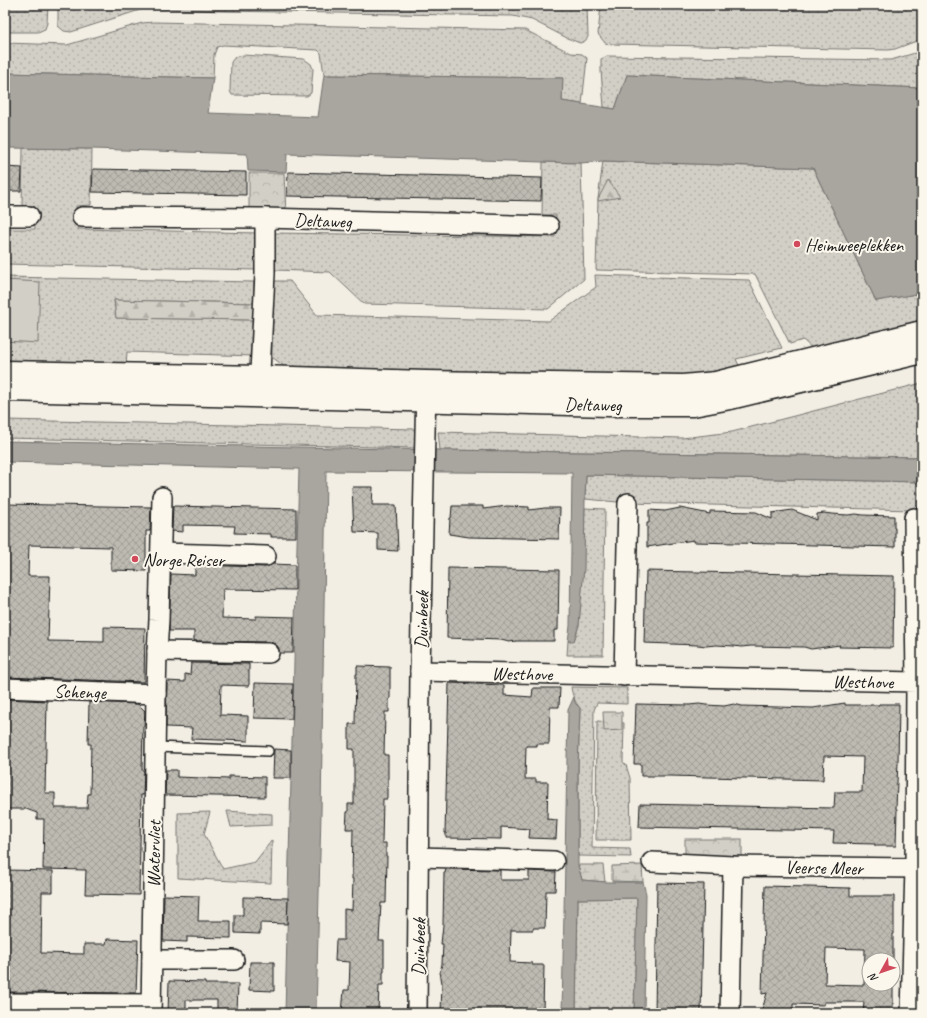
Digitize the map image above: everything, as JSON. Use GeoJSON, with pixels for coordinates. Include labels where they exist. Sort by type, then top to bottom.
{"type":"FeatureCollection","features":[{"type":"Feature","properties":{"kind":"street"},"geometry":{"type":"LineString","coordinates":[[5,216],[29,216]]}},
{"type":"Feature","properties":{"kind":"street","name":"Deltaweg"},"geometry":{"type":"LineString","coordinates":[[82,217],[265,218],[549,226]]}},
{"type":"Feature","properties":{"kind":"street"},"geometry":{"type":"LineString","coordinates":[[259,387],[265,274],[265,218]]}},
{"type":"Feature","properties":{"kind":"street","name":"Deltaweg"},"geometry":{"type":"LineString","coordinates":[[5,372],[259,387],[426,391],[683,386],[716,383],[922,332]]}},
{"type":"Feature","properties":{"kind":"street","name":"Deltaweg"},"geometry":{"type":"LineString","coordinates":[[426,391],[609,405],[693,405],[730,398],[922,352]]}},
{"type":"Feature","properties":{"kind":"street","name":"Deltaweg"},"geometry":{"type":"LineString","coordinates":[[5,390],[259,387]]}},
{"type":"Feature","properties":{"kind":"street","name":"Duinbeek"},"geometry":{"type":"LineString","coordinates":[[417,1013],[420,671],[426,391]]}},
{"type":"Feature","properties":{"kind":"street","name":"Watervliet"},"geometry":{"type":"LineString","coordinates":[[151,1009],[156,694],[162,497]]}},
{"type":"Feature","properties":{"kind":"street"},"geometry":{"type":"LineString","coordinates":[[624,676],[628,503]]}},
{"type":"Feature","properties":{"kind":"street"},"geometry":{"type":"LineString","coordinates":[[914,518],[916,682]]}},
{"type":"Feature","properties":{"kind":"street"},"geometry":{"type":"LineString","coordinates":[[161,553],[266,556]]}},
{"type":"Feature","properties":{"kind":"street"},"geometry":{"type":"LineString","coordinates":[[157,651],[269,653]]}},
{"type":"Feature","properties":{"kind":"street","name":"Westhove"},"geometry":{"type":"LineString","coordinates":[[420,671],[916,682],[915,868],[911,1013]]}},
{"type":"Feature","properties":{"kind":"street","name":"Schenge"},"geometry":{"type":"LineString","coordinates":[[5,688],[156,694]]}},
{"type":"Feature","properties":{"kind":"street"},"geometry":{"type":"LineString","coordinates":[[419,857],[554,861]]}},
{"type":"Feature","properties":{"kind":"street","name":"Veerse Meer"},"geometry":{"type":"LineString","coordinates":[[652,862],[733,866],[915,868]]}},
{"type":"Feature","properties":{"kind":"street"},"geometry":{"type":"LineString","coordinates":[[730,1013],[733,866]]}},
{"type":"Feature","properties":{"kind":"street"},"geometry":{"type":"LineString","coordinates":[[152,960],[234,960]]}},
{"type":"Feature","properties":{"kind":"street"},"geometry":{"type":"LineString","coordinates":[[5,1003],[151,1009]]}},
{"type":"Feature","properties":{"kind":"lane"},"geometry":{"type":"LineString","coordinates":[[155,747],[268,751]]}},
{"type":"Feature","properties":{"kind":"green space"},"geometry":{"type":"Polygon","coordinates":[[[5,5],[48,5],[47,23],[45,29],[38,32],[5,32],[5,5]]]}},
{"type":"Feature","properties":{"kind":"green space"},"geometry":{"type":"Polygon","coordinates":[[[58,5],[587,5],[588,37],[585,41],[580,43],[532,20],[513,16],[173,9],[143,9],[71,32],[64,31],[58,26],[58,5]]]}},
{"type":"Feature","properties":{"kind":"green space"},"geometry":{"type":"Polygon","coordinates":[[[601,5],[922,5],[922,39],[895,49],[888,50],[611,44],[605,43],[598,34],[601,5]]]}},
{"type":"Feature","properties":{"kind":"green space"},"geometry":{"type":"Polygon","coordinates":[[[154,22],[525,30],[571,53],[582,54],[587,58],[582,104],[562,101],[562,78],[324,75],[321,53],[318,50],[223,45],[217,47],[214,55],[213,78],[5,73],[5,43],[67,45],[142,23],[154,22]]]}},
{"type":"Feature","properties":{"kind":"green space"},"geometry":{"type":"Polygon","coordinates":[[[922,51],[922,88],[627,75],[615,109],[604,107],[601,59],[607,56],[891,60],[922,51]]]}},
{"type":"Feature","properties":{"kind":"green space"},"geometry":{"type":"Polygon","coordinates":[[[243,55],[304,59],[311,64],[313,69],[311,93],[307,96],[232,95],[230,91],[231,62],[235,57],[243,55]]]}},
{"type":"Feature","properties":{"kind":"green space"},"geometry":{"type":"Polygon","coordinates":[[[23,148],[92,149],[91,205],[76,206],[78,229],[259,233],[257,270],[5,264],[5,229],[35,229],[34,206],[22,207],[23,148]]]}},
{"type":"Feature","properties":{"kind":"green space"},"geometry":{"type":"Polygon","coordinates":[[[603,161],[813,168],[876,301],[922,293],[922,327],[815,351],[803,340],[790,344],[755,274],[596,270],[598,199],[603,161]]]}},
{"type":"Feature","properties":{"kind":"green space"},"geometry":{"type":"Polygon","coordinates":[[[543,162],[581,163],[584,279],[548,309],[364,304],[330,272],[275,270],[274,233],[555,237],[556,215],[542,215],[543,162]]]}},
{"type":"Feature","properties":{"kind":"green space"},"geometry":{"type":"Polygon","coordinates":[[[249,173],[284,173],[286,213],[249,211],[249,173]]]}},
{"type":"Feature","properties":{"kind":"green space"},"geometry":{"type":"Polygon","coordinates":[[[608,180],[620,197],[598,201],[598,199],[608,180]]]}},
{"type":"Feature","properties":{"kind":"green space"},"geometry":{"type":"Polygon","coordinates":[[[595,275],[749,280],[782,348],[736,359],[741,370],[721,375],[293,373],[272,357],[271,281],[290,281],[317,315],[549,321],[596,287],[595,275]]]}},
{"type":"Feature","properties":{"kind":"green space"},"geometry":{"type":"Polygon","coordinates":[[[5,277],[254,282],[254,303],[114,300],[116,318],[254,320],[254,356],[127,352],[126,367],[5,365],[5,277]]]}},
{"type":"Feature","properties":{"kind":"green space"},"geometry":{"type":"Polygon","coordinates":[[[5,280],[40,282],[38,343],[5,341],[5,280]]]}},
{"type":"Feature","properties":{"kind":"green space"},"geometry":{"type":"Polygon","coordinates":[[[114,300],[254,303],[254,320],[116,318],[114,300]]]}},
{"type":"Feature","properties":{"kind":"green space"},"geometry":{"type":"Polygon","coordinates":[[[922,383],[922,457],[440,450],[438,432],[682,438],[732,432],[922,383]]]}},
{"type":"Feature","properties":{"kind":"green space"},"geometry":{"type":"Polygon","coordinates":[[[5,420],[415,429],[415,448],[5,438],[5,420]]]}},
{"type":"Feature","properties":{"kind":"green space"},"geometry":{"type":"Polygon","coordinates":[[[586,475],[922,482],[922,503],[914,510],[628,503],[585,499],[586,475]]]}},
{"type":"Feature","properties":{"kind":"green space"},"geometry":{"type":"Polygon","coordinates":[[[585,508],[605,509],[603,655],[567,655],[568,641],[574,641],[579,625],[585,508]]]}},
{"type":"Feature","properties":{"kind":"green space"},"geometry":{"type":"Polygon","coordinates":[[[571,687],[627,688],[627,704],[597,703],[594,710],[592,848],[630,849],[631,857],[578,856],[580,708],[574,698],[571,687]]]}},
{"type":"Feature","properties":{"kind":"green space"},"geometry":{"type":"Polygon","coordinates":[[[603,712],[622,712],[622,730],[604,731],[603,712]]]}},
{"type":"Feature","properties":{"kind":"green space"},"geometry":{"type":"Polygon","coordinates":[[[597,721],[624,723],[623,762],[626,765],[630,778],[631,840],[596,840],[597,721]]]}},
{"type":"Feature","properties":{"kind":"green space"},"geometry":{"type":"Polygon","coordinates":[[[227,811],[272,814],[272,825],[231,827],[227,811]]]}},
{"type":"Feature","properties":{"kind":"green space"},"geometry":{"type":"Polygon","coordinates":[[[210,812],[204,834],[223,869],[255,862],[272,840],[271,883],[178,878],[178,813],[210,812]]]}},
{"type":"Feature","properties":{"kind":"green space"},"geometry":{"type":"Polygon","coordinates":[[[685,839],[742,839],[742,858],[685,858],[685,839]]]}},
{"type":"Feature","properties":{"kind":"green space"},"geometry":{"type":"Polygon","coordinates":[[[578,865],[603,865],[605,882],[582,880],[578,865]]]}},
{"type":"Feature","properties":{"kind":"green space"},"geometry":{"type":"Polygon","coordinates":[[[642,865],[643,882],[612,881],[612,866],[642,865]]]}},
{"type":"Feature","properties":{"kind":"green space"},"geometry":{"type":"Polygon","coordinates":[[[637,898],[634,1013],[576,1013],[578,899],[637,898]]]}},
{"type":"Feature","properties":{"kind":"shaded area"},"geometry":{"type":"Polygon","coordinates":[[[5,73],[213,78],[208,113],[318,117],[324,75],[563,78],[562,101],[615,109],[627,75],[922,88],[922,293],[876,301],[813,168],[603,161],[581,163],[287,154],[286,172],[248,171],[247,154],[5,148],[5,73]]]}},
{"type":"Feature","properties":{"kind":"shaded area"},"geometry":{"type":"Polygon","coordinates":[[[5,441],[440,450],[922,457],[922,482],[586,475],[584,568],[579,625],[574,641],[568,641],[570,626],[572,473],[326,471],[321,813],[316,1013],[285,1013],[299,469],[5,462],[5,441]]]}},
{"type":"Feature","properties":{"kind":"shaded area"},"geometry":{"type":"Polygon","coordinates":[[[574,697],[575,703],[580,708],[578,768],[578,865],[582,880],[605,882],[643,882],[646,894],[644,1013],[634,1013],[637,898],[578,899],[576,1013],[562,1013],[568,710],[574,697]]]}},
{"type":"Feature","properties":{"kind":"building"},"geometry":{"type":"Polygon","coordinates":[[[5,167],[22,168],[21,191],[5,191],[5,167]]]}},
{"type":"Feature","properties":{"kind":"building"},"geometry":{"type":"Polygon","coordinates":[[[93,169],[246,172],[246,195],[92,192],[93,169]]]}},
{"type":"Feature","properties":{"kind":"building"},"geometry":{"type":"Polygon","coordinates":[[[288,172],[542,178],[541,201],[287,196],[288,172]]]}},
{"type":"Feature","properties":{"kind":"building"},"geometry":{"type":"Polygon","coordinates":[[[352,487],[373,487],[372,505],[396,505],[398,551],[378,550],[378,533],[354,532],[352,487]]]}},
{"type":"Feature","properties":{"kind":"building"},"geometry":{"type":"Polygon","coordinates":[[[5,504],[151,507],[150,531],[146,531],[146,571],[111,570],[111,547],[29,545],[28,576],[50,576],[48,641],[104,642],[104,627],[145,628],[144,682],[5,677],[5,504]]]}},
{"type":"Feature","properties":{"kind":"building"},"geometry":{"type":"Polygon","coordinates":[[[173,506],[296,509],[296,537],[271,537],[271,534],[234,533],[235,526],[183,525],[183,532],[172,531],[173,506]]]}},
{"type":"Feature","properties":{"kind":"building"},"geometry":{"type":"Polygon","coordinates":[[[452,506],[483,506],[483,509],[507,506],[529,507],[529,510],[560,508],[559,539],[469,537],[449,534],[452,506]]]}},
{"type":"Feature","properties":{"kind":"building"},"geometry":{"type":"Polygon","coordinates":[[[680,508],[710,514],[710,511],[756,512],[772,519],[772,513],[792,510],[817,520],[817,514],[824,513],[894,516],[895,547],[694,542],[694,540],[647,547],[647,523],[649,523],[649,510],[665,511],[680,508]]]}},
{"type":"Feature","properties":{"kind":"building"},"geometry":{"type":"Polygon","coordinates":[[[273,564],[295,565],[295,590],[223,589],[222,618],[256,619],[256,616],[294,617],[293,653],[280,653],[278,647],[270,642],[194,641],[194,631],[169,631],[171,574],[195,575],[195,565],[266,567],[273,564]]]}},
{"type":"Feature","properties":{"kind":"building"},"geometry":{"type":"Polygon","coordinates":[[[448,568],[559,570],[558,630],[554,630],[554,641],[509,642],[501,640],[447,638],[448,568]]]}},
{"type":"Feature","properties":{"kind":"building"},"geometry":{"type":"Polygon","coordinates":[[[646,571],[894,576],[893,648],[839,647],[840,645],[811,649],[804,647],[741,647],[644,643],[646,571]]]}},
{"type":"Feature","properties":{"kind":"building"},"geometry":{"type":"Polygon","coordinates":[[[191,663],[249,664],[249,686],[221,685],[220,715],[248,716],[248,741],[191,739],[192,728],[166,727],[167,681],[185,682],[185,674],[190,675],[191,663]]]}},
{"type":"Feature","properties":{"kind":"building"},"geometry":{"type":"Polygon","coordinates":[[[357,666],[390,667],[390,699],[389,712],[385,712],[384,755],[388,755],[388,787],[387,799],[383,799],[382,843],[386,843],[387,856],[386,903],[381,903],[379,941],[384,941],[384,972],[383,985],[379,985],[378,1013],[342,1013],[344,990],[349,990],[350,962],[335,961],[336,940],[344,940],[344,909],[352,910],[353,829],[346,829],[348,804],[354,804],[354,749],[349,749],[349,724],[355,724],[357,666]]]}},
{"type":"Feature","properties":{"kind":"building"},"geometry":{"type":"Polygon","coordinates":[[[255,683],[293,684],[292,719],[254,718],[255,683]]]}},
{"type":"Feature","properties":{"kind":"building"},"geometry":{"type":"Polygon","coordinates":[[[449,683],[504,685],[504,695],[532,697],[533,688],[560,688],[559,707],[550,707],[549,744],[526,746],[525,779],[536,779],[536,782],[548,782],[547,819],[557,820],[556,839],[529,838],[530,829],[501,827],[501,839],[446,838],[449,683]]]}},
{"type":"Feature","properties":{"kind":"building"},"geometry":{"type":"Polygon","coordinates":[[[5,699],[47,701],[45,793],[55,793],[55,808],[87,808],[88,794],[90,794],[91,744],[88,744],[89,702],[138,704],[145,711],[143,726],[142,770],[144,770],[143,795],[141,795],[139,895],[85,894],[86,870],[43,869],[44,819],[37,819],[37,813],[26,809],[5,809],[5,699]]]}},
{"type":"Feature","properties":{"kind":"building"},"geometry":{"type":"Polygon","coordinates":[[[845,703],[845,705],[899,704],[896,846],[833,843],[834,831],[639,827],[640,804],[834,808],[835,792],[862,792],[863,757],[824,756],[823,780],[641,776],[641,764],[634,764],[636,704],[699,704],[724,706],[734,704],[742,706],[813,708],[845,703]]]}},
{"type":"Feature","properties":{"kind":"building"},"geometry":{"type":"Polygon","coordinates":[[[274,749],[291,750],[291,778],[273,778],[274,749]]]}},
{"type":"Feature","properties":{"kind":"building"},"geometry":{"type":"Polygon","coordinates":[[[166,770],[177,770],[177,777],[229,779],[229,776],[265,777],[265,797],[165,795],[166,770]]]}},
{"type":"Feature","properties":{"kind":"building"},"geometry":{"type":"Polygon","coordinates":[[[446,869],[500,870],[500,880],[529,880],[529,871],[556,872],[555,891],[546,891],[545,928],[533,928],[533,930],[511,930],[510,962],[544,965],[543,1013],[441,1013],[442,983],[440,972],[443,944],[441,944],[444,873],[446,869]]]}},
{"type":"Feature","properties":{"kind":"building"},"geometry":{"type":"Polygon","coordinates":[[[5,870],[53,871],[53,892],[42,892],[41,953],[84,954],[84,944],[106,944],[107,939],[138,940],[136,993],[5,992],[5,870]]]}},
{"type":"Feature","properties":{"kind":"building"},"geometry":{"type":"Polygon","coordinates":[[[657,883],[704,884],[701,1013],[655,1013],[657,883]]]}},
{"type":"Feature","properties":{"kind":"building"},"geometry":{"type":"Polygon","coordinates":[[[765,886],[850,888],[850,896],[894,896],[893,952],[865,952],[865,949],[826,948],[825,984],[861,985],[861,992],[893,992],[893,1013],[863,1013],[864,1002],[824,1002],[824,1005],[793,1004],[793,1013],[761,1013],[767,993],[762,994],[765,886]]]}},
{"type":"Feature","properties":{"kind":"building"},"geometry":{"type":"Polygon","coordinates":[[[164,895],[199,896],[198,921],[231,921],[231,938],[187,937],[187,942],[163,941],[164,895]]]}},
{"type":"Feature","properties":{"kind":"building"},"geometry":{"type":"Polygon","coordinates":[[[243,897],[288,898],[287,924],[260,923],[260,934],[235,933],[235,915],[243,915],[243,897]]]}},
{"type":"Feature","properties":{"kind":"building"},"geometry":{"type":"Polygon","coordinates":[[[250,962],[274,962],[274,991],[249,990],[250,962]]]}},
{"type":"Feature","properties":{"kind":"building"},"geometry":{"type":"Polygon","coordinates":[[[169,981],[205,982],[205,984],[238,984],[237,1013],[217,1013],[217,1000],[186,1000],[186,1013],[168,1013],[169,981]]]}},
{"type":"Feature","properties":{"kind":"place","name":"Heimweeplekken"},"geometry":{"type":"Point","coordinates":[797,244]}},
{"type":"Feature","properties":{"kind":"place","name":"Norge Reiser"},"geometry":{"type":"Point","coordinates":[135,559]}}]}
